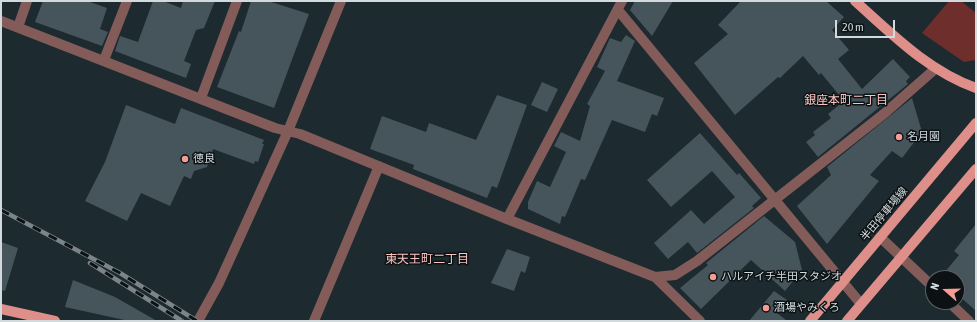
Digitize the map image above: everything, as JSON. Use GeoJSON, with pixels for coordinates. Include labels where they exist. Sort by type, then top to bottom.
{"type":"FeatureCollection","features":[{"type":"Feature","properties":{"kind":"main road"},"geometry":{"type":"LineString","coordinates":[[855,1],[906,46],[935,69],[962,83],[976,88]]}},
{"type":"Feature","properties":{"kind":"main road","name":"半田停車場線"},"geometry":{"type":"LineString","coordinates":[[810,321],[976,123]]}},
{"type":"Feature","properties":{"kind":"main road"},"geometry":{"type":"LineString","coordinates":[[847,321],[976,169]]}},
{"type":"Feature","properties":{"kind":"main road"},"geometry":{"type":"LineString","coordinates":[[1,309],[55,321]]}},
{"type":"Feature","properties":{"kind":"street"},"geometry":{"type":"LineString","coordinates":[[18,27],[27,1]]}},
{"type":"Feature","properties":{"kind":"street"},"geometry":{"type":"LineString","coordinates":[[104,60],[127,1]]}},
{"type":"Feature","properties":{"kind":"street"},"geometry":{"type":"LineString","coordinates":[[201,98],[237,1]]}},
{"type":"Feature","properties":{"kind":"street"},"geometry":{"type":"LineString","coordinates":[[198,321],[219,283],[288,131],[341,1]]}},
{"type":"Feature","properties":{"kind":"street"},"geometry":{"type":"LineString","coordinates":[[507,220],[608,24],[620,5],[775,200],[842,283],[861,304]]}},
{"type":"Feature","properties":{"kind":"street"},"geometry":{"type":"LineString","coordinates":[[1,21],[275,128],[300,134],[507,220],[656,278],[700,321]]}},
{"type":"Feature","properties":{"kind":"street"},"geometry":{"type":"LineString","coordinates":[[656,278],[675,275],[696,261],[885,113],[935,69]]}},
{"type":"Feature","properties":{"kind":"street"},"geometry":{"type":"LineString","coordinates":[[314,321],[378,166]]}},
{"type":"Feature","properties":{"kind":"street"},"geometry":{"type":"LineString","coordinates":[[880,236],[925,280]]}},
{"type":"Feature","properties":{"kind":"street"},"geometry":{"type":"LineString","coordinates":[[957,310],[969,321]]}},
{"type":"Feature","properties":{"kind":"shaded area"},"geometry":{"type":"Polygon","coordinates":[[[949,1],[961,1],[976,13],[976,60],[964,62],[922,33],[949,1]]]}},
{"type":"Feature","properties":{"kind":"building"},"geometry":{"type":"Polygon","coordinates":[[[43,1],[87,1],[107,8],[100,29],[108,32],[102,46],[35,22],[43,1]]]}},
{"type":"Feature","properties":{"kind":"building"},"geometry":{"type":"Polygon","coordinates":[[[153,1],[163,1],[181,8],[183,1],[215,1],[204,28],[196,30],[184,61],[191,64],[186,78],[115,51],[120,36],[138,42],[153,1]]]}},
{"type":"Feature","properties":{"kind":"building"},"geometry":{"type":"Polygon","coordinates":[[[251,1],[268,1],[309,14],[274,108],[217,87],[239,31],[241,32],[251,1]]]}},
{"type":"Feature","properties":{"kind":"building"},"geometry":{"type":"Polygon","coordinates":[[[635,1],[673,1],[652,36],[630,10],[635,1]]]}},
{"type":"Feature","properties":{"kind":"building"},"geometry":{"type":"Polygon","coordinates":[[[741,1],[826,1],[844,17],[832,30],[849,50],[838,59],[862,89],[893,59],[910,77],[906,81],[908,84],[818,157],[806,142],[815,135],[813,132],[831,118],[828,114],[844,101],[821,73],[819,75],[803,56],[780,78],[778,77],[735,115],[694,63],[728,34],[718,25],[741,1]]]}},
{"type":"Feature","properties":{"kind":"building"},"geometry":{"type":"Polygon","coordinates":[[[626,35],[635,41],[617,81],[664,98],[657,116],[652,114],[645,132],[612,120],[585,180],[581,179],[565,217],[562,216],[560,224],[528,209],[528,202],[537,181],[550,187],[566,152],[554,146],[561,132],[580,141],[590,106],[587,104],[605,71],[597,67],[610,38],[621,42],[626,35]]]}},
{"type":"Feature","properties":{"kind":"building"},"geometry":{"type":"Polygon","coordinates":[[[542,82],[558,89],[547,112],[531,105],[542,82]]]}},
{"type":"Feature","properties":{"kind":"building"},"geometry":{"type":"Polygon","coordinates":[[[497,95],[527,105],[497,188],[492,186],[487,198],[413,169],[414,165],[370,149],[382,116],[426,132],[429,123],[476,140],[497,95]]]}},
{"type":"Feature","properties":{"kind":"building"},"geometry":{"type":"Polygon","coordinates":[[[912,98],[922,132],[902,158],[892,151],[870,175],[879,181],[827,244],[797,206],[831,175],[827,167],[912,98]]]}},
{"type":"Feature","properties":{"kind":"building"},"geometry":{"type":"Polygon","coordinates":[[[126,105],[175,124],[181,108],[264,140],[258,162],[255,161],[254,164],[213,149],[207,167],[194,171],[191,179],[184,176],[170,206],[141,193],[127,221],[85,201],[105,162],[126,105]]]}},
{"type":"Feature","properties":{"kind":"building"},"geometry":{"type":"Polygon","coordinates":[[[700,133],[737,175],[739,173],[761,198],[752,206],[754,208],[697,253],[688,242],[668,259],[654,243],[691,210],[704,224],[735,197],[712,171],[671,207],[647,180],[700,133]]]}},
{"type":"Feature","properties":{"kind":"building"},"geometry":{"type":"Polygon","coordinates":[[[764,216],[795,242],[802,270],[785,291],[751,260],[701,309],[680,288],[708,265],[706,263],[764,216]]]}},
{"type":"Feature","properties":{"kind":"building"},"geometry":{"type":"Polygon","coordinates":[[[976,224],[976,311],[965,301],[965,270],[947,270],[959,255],[954,251],[976,224]]]}},
{"type":"Feature","properties":{"kind":"building"},"geometry":{"type":"Polygon","coordinates":[[[1,242],[18,248],[5,291],[1,290],[1,242]]]}},
{"type":"Feature","properties":{"kind":"building"},"geometry":{"type":"Polygon","coordinates":[[[507,249],[530,257],[525,273],[521,271],[514,291],[491,283],[507,249]]]}},
{"type":"Feature","properties":{"kind":"building"},"geometry":{"type":"Polygon","coordinates":[[[73,280],[115,297],[157,321],[129,321],[65,307],[73,280]]]}},
{"type":"Feature","properties":{"kind":"building"},"geometry":{"type":"Polygon","coordinates":[[[774,291],[787,300],[776,312],[787,321],[749,321],[774,291]]]}},
{"type":"Feature","properties":{"kind":"railway"},"geometry":{"type":"LineString","coordinates":[[1,210],[120,273],[197,321]]}},
{"type":"Feature","properties":{"kind":"railway"},"geometry":{"type":"LineString","coordinates":[[90,263],[182,321]]}},
{"type":"Feature","properties":{"kind":"place","name":"名月園"},"geometry":{"type":"Point","coordinates":[899,137]}},
{"type":"Feature","properties":{"kind":"place","name":"徳良"},"geometry":{"type":"Point","coordinates":[185,159]}},
{"type":"Feature","properties":{"kind":"place","name":"ハルアイチ半田スタジオ"},"geometry":{"type":"Point","coordinates":[713,277]}},
{"type":"Feature","properties":{"kind":"place","name":"酒場やみくろ"},"geometry":{"type":"Point","coordinates":[766,308]}},
{"type":"Feature","properties":{"kind":"district","name":"銀座本町二丁目"},"geometry":{"type":"Point","coordinates":[846,100]}},
{"type":"Feature","properties":{"kind":"district","name":"東天王町二丁目"},"geometry":{"type":"Point","coordinates":[427,259]}}]}
